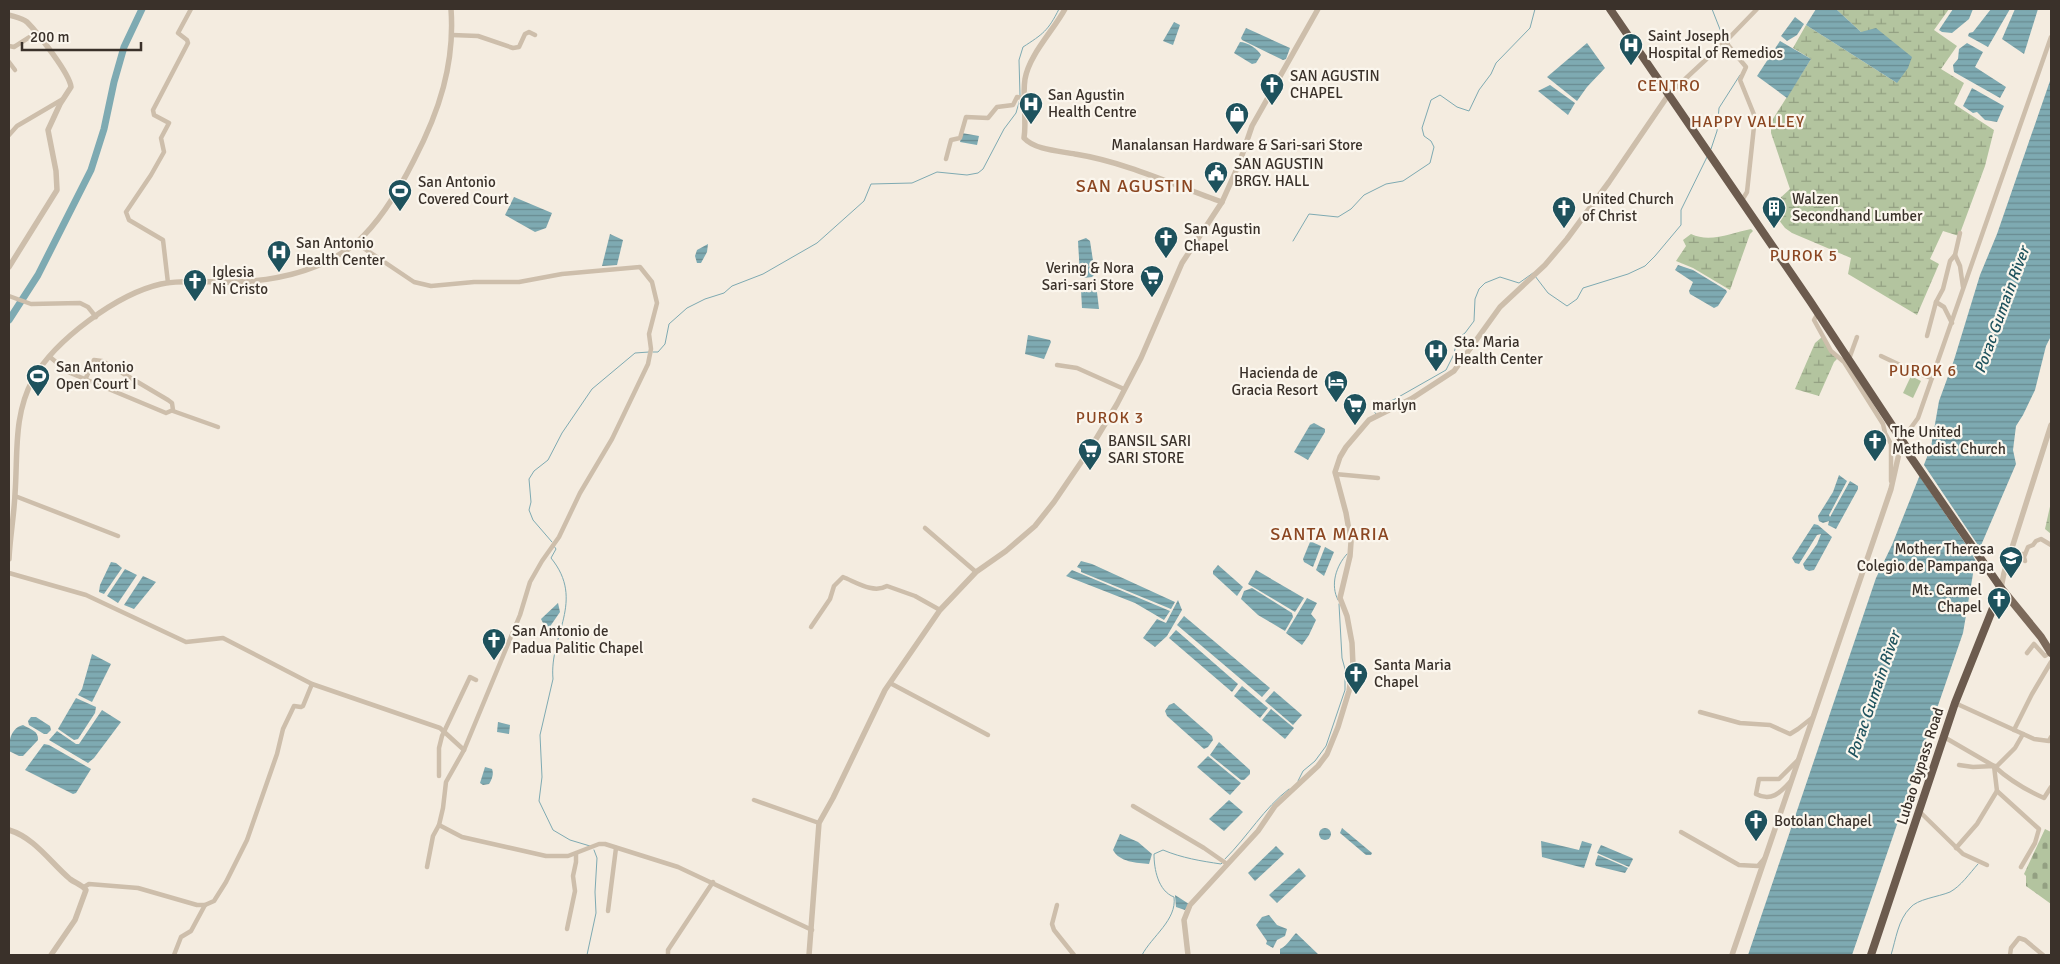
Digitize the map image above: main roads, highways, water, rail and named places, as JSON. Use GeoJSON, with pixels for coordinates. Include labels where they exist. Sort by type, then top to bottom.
{"type":"FeatureCollection","features":[{"type":"Feature","properties":{"kind":"highway"},"geometry":{"type":"LineString","coordinates":[[1610,9],[1818,313],[1902,440],[1920,472],[2000,588]]}},
{"type":"Feature","properties":{"kind":"highway","name":"Lubao Bypass Road"},"geometry":{"type":"LineString","coordinates":[[1871,955],[1944,737],[2000,588]]}},
{"type":"Feature","properties":{"kind":"main road"},"geometry":{"type":"LineString","coordinates":[[2000,588],[2041,637],[2051,653]]}},
{"type":"Feature","properties":{"kind":"water"},"geometry":{"type":"Polygon","coordinates":[[[1816,9],[1836,9],[1861,32],[1876,28],[1912,57],[1908,68],[1897,83],[1806,25],[1816,9]]]}},
{"type":"Feature","properties":{"kind":"water"},"geometry":{"type":"Polygon","coordinates":[[[1953,9],[1973,9],[1969,19],[1952,33],[1942,32],[1939,30],[1953,9]]]}},
{"type":"Feature","properties":{"kind":"water"},"geometry":{"type":"Polygon","coordinates":[[[1991,9],[2010,9],[1988,47],[1968,36],[1991,9]]]}},
{"type":"Feature","properties":{"kind":"water"},"geometry":{"type":"Polygon","coordinates":[[[2015,9],[2038,9],[2024,54],[2002,39],[2015,9]]]}},
{"type":"Feature","properties":{"kind":"water"},"geometry":{"type":"Polygon","coordinates":[[[1795,17],[1804,24],[1797,35],[1787,41],[1781,36],[1795,17]]]}},
{"type":"Feature","properties":{"kind":"water"},"geometry":{"type":"Polygon","coordinates":[[[1174,22],[1180,25],[1173,45],[1163,41],[1174,22]]]}},
{"type":"Feature","properties":{"kind":"water"},"geometry":{"type":"Polygon","coordinates":[[[1246,28],[1290,48],[1286,59],[1283,60],[1242,40],[1241,38],[1246,28]]]}},
{"type":"Feature","properties":{"kind":"water"},"geometry":{"type":"Polygon","coordinates":[[[1780,41],[1811,59],[1787,98],[1757,76],[1780,41]]]}},
{"type":"Feature","properties":{"kind":"water"},"geometry":{"type":"Polygon","coordinates":[[[1240,42],[1255,48],[1260,53],[1261,55],[1256,63],[1252,64],[1234,53],[1240,42]]]}},
{"type":"Feature","properties":{"kind":"water"},"geometry":{"type":"Polygon","coordinates":[[[1587,43],[1605,68],[1577,101],[1547,77],[1587,43]]]}},
{"type":"Feature","properties":{"kind":"water"},"geometry":{"type":"Polygon","coordinates":[[[1967,43],[1983,52],[1975,67],[2006,87],[2000,98],[1954,72],[1953,65],[1958,59],[1959,49],[1967,43]]]}},
{"type":"Feature","properties":{"kind":"water","name":"Porac Gumain River"},"geometry":{"type":"Polygon","coordinates":[[[2051,78],[2051,336],[2046,346],[2035,390],[2016,426],[2013,450],[2016,464],[1982,543],[1974,568],[1963,633],[1852,955],[1748,955],[1876,578],[1892,545],[1931,447],[1939,401],[1954,360],[1980,275],[1997,234],[2051,78]]]}},
{"type":"Feature","properties":{"kind":"water"},"geometry":{"type":"Polygon","coordinates":[[[1550,85],[1575,103],[1568,115],[1538,91],[1550,85]]]}},
{"type":"Feature","properties":{"kind":"water"},"geometry":{"type":"Polygon","coordinates":[[[1972,88],[2004,106],[1997,122],[1985,120],[1977,112],[1973,113],[1963,106],[1972,88]]]}},
{"type":"Feature","properties":{"kind":"water"},"geometry":{"type":"Polygon","coordinates":[[[962,133],[979,136],[977,145],[960,142],[962,133]]]}},
{"type":"Feature","properties":{"kind":"water"},"geometry":{"type":"Polygon","coordinates":[[[514,197],[552,213],[546,228],[535,232],[505,215],[514,197]]]}},
{"type":"Feature","properties":{"kind":"water"},"geometry":{"type":"Polygon","coordinates":[[[610,234],[623,240],[617,265],[602,266],[610,234]]]}},
{"type":"Feature","properties":{"kind":"water"},"geometry":{"type":"Polygon","coordinates":[[[1086,238],[1090,241],[1095,274],[1092,277],[1083,278],[1080,276],[1078,241],[1086,238]]]}},
{"type":"Feature","properties":{"kind":"water"},"geometry":{"type":"Polygon","coordinates":[[[708,244],[707,252],[701,263],[697,263],[695,256],[697,250],[708,244]]]}},
{"type":"Feature","properties":{"kind":"water"},"geometry":{"type":"Polygon","coordinates":[[[1678,265],[1693,270],[1726,290],[1727,292],[1718,306],[1714,308],[1690,294],[1689,291],[1693,282],[1675,270],[1678,265]]]}},
{"type":"Feature","properties":{"kind":"water"},"geometry":{"type":"Polygon","coordinates":[[[1087,281],[1096,284],[1099,309],[1082,308],[1081,290],[1087,281]]]}},
{"type":"Feature","properties":{"kind":"water"},"geometry":{"type":"Polygon","coordinates":[[[1028,335],[1050,340],[1051,342],[1044,359],[1025,354],[1028,335]]]}},
{"type":"Feature","properties":{"kind":"water"},"geometry":{"type":"Polygon","coordinates":[[[1314,423],[1325,429],[1325,432],[1308,460],[1294,452],[1310,425],[1314,423]]]}},
{"type":"Feature","properties":{"kind":"water"},"geometry":{"type":"Polygon","coordinates":[[[1839,475],[1847,481],[1829,515],[1830,517],[1850,481],[1858,486],[1858,489],[1836,529],[1828,525],[1829,521],[1823,523],[1819,521],[1818,516],[1833,492],[1839,475]]]}},
{"type":"Feature","properties":{"kind":"water"},"geometry":{"type":"Polygon","coordinates":[[[1814,524],[1818,525],[1832,537],[1814,570],[1809,571],[1805,569],[1803,564],[1817,544],[1821,534],[1817,535],[1799,564],[1795,563],[1792,558],[1814,524]]]}},
{"type":"Feature","properties":{"kind":"water"},"geometry":{"type":"Polygon","coordinates":[[[1310,542],[1321,546],[1313,567],[1304,562],[1303,559],[1310,542]]]}},
{"type":"Feature","properties":{"kind":"water"},"geometry":{"type":"Polygon","coordinates":[[[1325,547],[1334,552],[1324,576],[1316,570],[1325,547]]]}},
{"type":"Feature","properties":{"kind":"water"},"geometry":{"type":"Polygon","coordinates":[[[1081,561],[1092,564],[1175,602],[1171,609],[1081,572],[1081,569],[1077,567],[1081,561]]]}},
{"type":"Feature","properties":{"kind":"water"},"geometry":{"type":"Polygon","coordinates":[[[111,562],[116,563],[122,568],[104,594],[99,592],[100,585],[111,562]]]}},
{"type":"Feature","properties":{"kind":"water"},"geometry":{"type":"Polygon","coordinates":[[[1218,565],[1243,587],[1237,596],[1213,574],[1218,565]]]}},
{"type":"Feature","properties":{"kind":"water"},"geometry":{"type":"Polygon","coordinates":[[[125,569],[137,575],[118,603],[107,596],[125,569]]]}},
{"type":"Feature","properties":{"kind":"water"},"geometry":{"type":"Polygon","coordinates":[[[1072,570],[1170,611],[1164,620],[1135,603],[1066,576],[1072,570]]]}},
{"type":"Feature","properties":{"kind":"water"},"geometry":{"type":"Polygon","coordinates":[[[1256,570],[1304,598],[1295,612],[1248,584],[1256,570]]]}},
{"type":"Feature","properties":{"kind":"water"},"geometry":{"type":"Polygon","coordinates":[[[143,576],[156,582],[134,609],[124,605],[143,576]]]}},
{"type":"Feature","properties":{"kind":"water"},"geometry":{"type":"Polygon","coordinates":[[[1252,588],[1292,613],[1293,617],[1285,631],[1258,615],[1241,599],[1244,591],[1252,588]]]}},
{"type":"Feature","properties":{"kind":"water"},"geometry":{"type":"Polygon","coordinates":[[[1307,598],[1317,603],[1311,614],[1316,620],[1302,645],[1286,633],[1307,598]]]}},
{"type":"Feature","properties":{"kind":"water"},"geometry":{"type":"Polygon","coordinates":[[[1178,600],[1182,610],[1167,636],[1155,647],[1143,638],[1157,619],[1166,623],[1178,600]]]}},
{"type":"Feature","properties":{"kind":"water"},"geometry":{"type":"Polygon","coordinates":[[[558,603],[560,612],[549,628],[546,629],[541,619],[558,603]]]}},
{"type":"Feature","properties":{"kind":"water"},"geometry":{"type":"Polygon","coordinates":[[[1184,616],[1270,688],[1262,697],[1177,625],[1184,616]]]}},
{"type":"Feature","properties":{"kind":"water"},"geometry":{"type":"Polygon","coordinates":[[[1176,630],[1238,684],[1232,692],[1169,638],[1176,630]]]}},
{"type":"Feature","properties":{"kind":"water"},"geometry":{"type":"Polygon","coordinates":[[[92,654],[111,664],[92,702],[78,695],[82,689],[92,654]]]}},
{"type":"Feature","properties":{"kind":"water"},"geometry":{"type":"Polygon","coordinates":[[[1242,686],[1268,708],[1260,718],[1234,696],[1242,686]]]}},
{"type":"Feature","properties":{"kind":"water"},"geometry":{"type":"Polygon","coordinates":[[[1274,691],[1302,715],[1293,725],[1265,701],[1274,691]]]}},
{"type":"Feature","properties":{"kind":"water"},"geometry":{"type":"Polygon","coordinates":[[[76,698],[96,707],[95,713],[78,739],[74,740],[58,729],[76,698]]]}},
{"type":"Feature","properties":{"kind":"water"},"geometry":{"type":"Polygon","coordinates":[[[1174,703],[1212,736],[1213,740],[1208,747],[1204,749],[1167,716],[1165,711],[1169,705],[1174,703]]]}},
{"type":"Feature","properties":{"kind":"water"},"geometry":{"type":"Polygon","coordinates":[[[1271,709],[1294,728],[1285,739],[1262,720],[1271,709]]]}},
{"type":"Feature","properties":{"kind":"water"},"geometry":{"type":"Polygon","coordinates":[[[102,710],[121,722],[94,758],[88,763],[49,740],[57,731],[76,744],[79,744],[102,710]]]}},
{"type":"Feature","properties":{"kind":"water"},"geometry":{"type":"Polygon","coordinates":[[[31,717],[36,717],[50,726],[51,730],[44,734],[29,725],[28,721],[31,717]]]}},
{"type":"Feature","properties":{"kind":"water"},"geometry":{"type":"Polygon","coordinates":[[[498,722],[510,725],[509,734],[497,732],[498,722]]]}},
{"type":"Feature","properties":{"kind":"water"},"geometry":{"type":"Polygon","coordinates":[[[23,725],[36,732],[38,740],[23,756],[19,756],[9,751],[10,743],[13,732],[23,725]]]}},
{"type":"Feature","properties":{"kind":"water"},"geometry":{"type":"Polygon","coordinates":[[[1219,742],[1250,770],[1250,774],[1244,780],[1241,780],[1210,755],[1219,742]]]}},
{"type":"Feature","properties":{"kind":"water"},"geometry":{"type":"Polygon","coordinates":[[[44,744],[91,769],[76,793],[73,794],[25,770],[44,744]]]}},
{"type":"Feature","properties":{"kind":"water"},"geometry":{"type":"Polygon","coordinates":[[[1208,756],[1241,783],[1230,795],[1197,767],[1208,756]]]}},
{"type":"Feature","properties":{"kind":"water"},"geometry":{"type":"Polygon","coordinates":[[[485,767],[492,769],[493,775],[489,784],[483,785],[480,783],[485,767]]]}},
{"type":"Feature","properties":{"kind":"water"},"geometry":{"type":"Polygon","coordinates":[[[1229,800],[1243,812],[1224,831],[1209,819],[1229,800]]]}},
{"type":"Feature","properties":{"kind":"water"},"geometry":{"type":"Polygon","coordinates":[[[1323,828],[1327,828],[1331,834],[1327,840],[1323,840],[1319,836],[1319,832],[1323,828]]]}},
{"type":"Feature","properties":{"kind":"water"},"geometry":{"type":"Polygon","coordinates":[[[1342,828],[1372,853],[1371,855],[1366,855],[1340,833],[1342,828]]]}},
{"type":"Feature","properties":{"kind":"water"},"geometry":{"type":"Polygon","coordinates":[[[1120,834],[1138,842],[1152,854],[1149,864],[1129,861],[1116,854],[1113,850],[1120,834]]]}},
{"type":"Feature","properties":{"kind":"water"},"geometry":{"type":"Polygon","coordinates":[[[1541,841],[1579,850],[1582,841],[1592,844],[1584,868],[1542,857],[1541,841]]]}},
{"type":"Feature","properties":{"kind":"water"},"geometry":{"type":"Polygon","coordinates":[[[1601,845],[1632,858],[1629,867],[1597,853],[1601,845]]]}},
{"type":"Feature","properties":{"kind":"water"},"geometry":{"type":"Polygon","coordinates":[[[1276,846],[1284,854],[1255,881],[1248,873],[1276,846]]]}},
{"type":"Feature","properties":{"kind":"water"},"geometry":{"type":"Polygon","coordinates":[[[1598,855],[1628,868],[1625,873],[1596,866],[1598,855]]]}},
{"type":"Feature","properties":{"kind":"water"},"geometry":{"type":"Polygon","coordinates":[[[1299,868],[1306,876],[1277,903],[1269,895],[1299,868]]]}},
{"type":"Feature","properties":{"kind":"water"},"geometry":{"type":"Polygon","coordinates":[[[1175,895],[1189,904],[1185,910],[1176,907],[1175,895]]]}},
{"type":"Feature","properties":{"kind":"water"},"geometry":{"type":"Polygon","coordinates":[[[1269,915],[1277,925],[1287,929],[1285,936],[1277,940],[1273,948],[1266,944],[1267,941],[1256,925],[1262,917],[1269,915]]]}},
{"type":"Feature","properties":{"kind":"water"},"geometry":{"type":"Polygon","coordinates":[[[1296,933],[1319,955],[1280,955],[1280,949],[1296,933]]]}},
{"type":"Feature","properties":{"kind":"waterway"},"geometry":{"type":"LineString","coordinates":[[9,320],[38,275],[91,170],[104,129],[124,47],[142,9]]}},
{"type":"Feature","properties":{"kind":"waterway"},"geometry":{"type":"LineString","coordinates":[[1020,95],[1019,60],[1023,47],[1036,39],[1044,31],[1052,22],[1059,9]]}},
{"type":"Feature","properties":{"kind":"waterway"},"geometry":{"type":"LineString","coordinates":[[1293,241],[1309,214],[1338,217],[1351,209],[1364,195],[1386,184],[1403,181],[1430,163],[1434,147],[1431,141],[1424,136],[1422,128],[1431,100],[1440,95],[1457,107],[1469,111],[1479,90],[1491,74],[1496,63],[1530,28],[1535,9]]}},
{"type":"Feature","properties":{"kind":"waterway"},"geometry":{"type":"LineString","coordinates":[[1712,9],[1723,37]]}},
{"type":"Feature","properties":{"kind":"waterway"},"geometry":{"type":"LineString","coordinates":[[1711,149],[1717,131],[1719,108],[1740,75]]}},
{"type":"Feature","properties":{"kind":"waterway"},"geometry":{"type":"LineString","coordinates":[[653,352],[658,352],[665,344],[669,324],[687,308],[705,299],[724,293],[732,286],[763,274],[817,243],[864,201],[871,184],[912,183],[937,172],[967,175],[978,173],[983,169],[1004,129],[1016,113],[1020,99]]}},
{"type":"Feature","properties":{"kind":"waterway"},"geometry":{"type":"LineString","coordinates":[[1535,276],[1548,293],[1567,306],[1577,299],[1583,288],[1628,274],[1645,266],[1681,225],[1681,210],[1707,157]]}},
{"type":"Feature","properties":{"kind":"waterway"},"geometry":{"type":"LineString","coordinates":[[1376,414],[1372,409],[1395,399],[1446,370],[1454,354],[1457,339],[1465,333],[1474,321],[1475,299],[1479,289],[1485,283],[1500,277],[1519,283],[1533,273]]}},
{"type":"Feature","properties":{"kind":"waterway"},"geometry":{"type":"LineString","coordinates":[[552,542],[533,520],[529,510],[531,502],[529,479],[534,471],[548,460],[562,433],[592,389],[635,353],[649,352]]}},
{"type":"Feature","properties":{"kind":"waterway"},"geometry":{"type":"LineString","coordinates":[[554,546],[556,549],[551,558],[561,574],[566,589],[566,604],[553,663],[553,679],[540,735],[542,777],[539,801],[553,830],[570,840],[590,846]]}},
{"type":"Feature","properties":{"kind":"waterway"},"geometry":{"type":"LineString","coordinates":[[1338,600],[1334,588],[1335,576],[1347,554]]}},
{"type":"Feature","properties":{"kind":"waterway"},"geometry":{"type":"LineString","coordinates":[[1298,781],[1303,771],[1315,761],[1326,746],[1345,690],[1339,604]]}},
{"type":"Feature","properties":{"kind":"waterway"},"geometry":{"type":"LineString","coordinates":[[1225,859],[1264,813],[1289,789]]}},
{"type":"Feature","properties":{"kind":"waterway"},"geometry":{"type":"LineString","coordinates":[[587,955],[596,913],[597,858],[594,850]]}},
{"type":"Feature","properties":{"kind":"waterway"},"geometry":{"type":"LineString","coordinates":[[1142,955],[1163,928],[1172,913],[1174,905],[1174,897],[1164,890],[1158,879],[1154,854],[1163,850],[1199,860],[1221,864],[1223,862]]}},
{"type":"Feature","properties":{"kind":"waterway"},"geometry":{"type":"LineString","coordinates":[[1891,955],[1900,924],[1910,908],[1918,902],[1950,892],[1978,864]]}},
{"type":"Feature","properties":{"kind":"place","name":"Saint Joseph Hospital of Remedios"},"geometry":{"type":"Point","coordinates":[1631,66]}},
{"type":"Feature","properties":{"kind":"place","name":"SAN AGUSTIN CHAPEL"},"geometry":{"type":"Point","coordinates":[1272,106]}},
{"type":"Feature","properties":{"kind":"place","name":"San Agustin Health Centre"},"geometry":{"type":"Point","coordinates":[1031,125]}},
{"type":"Feature","properties":{"kind":"place","name":"Manalansan Hardware & Sari-sari Store"},"geometry":{"type":"Point","coordinates":[1237,135]}},
{"type":"Feature","properties":{"kind":"place","name":"SAN AGUSTIN BRGY. HALL"},"geometry":{"type":"Point","coordinates":[1216,194]}},
{"type":"Feature","properties":{"kind":"place","name":"San Antonio Covered Court"},"geometry":{"type":"Point","coordinates":[400,212]}},
{"type":"Feature","properties":{"kind":"place","name":"United Church of Christ"},"geometry":{"type":"Point","coordinates":[1564,229]}},
{"type":"Feature","properties":{"kind":"place","name":"Walzen Secondhand Lumber"},"geometry":{"type":"Point","coordinates":[1774,229]}},
{"type":"Feature","properties":{"kind":"place","name":"San Agustin Chapel"},"geometry":{"type":"Point","coordinates":[1166,259]}},
{"type":"Feature","properties":{"kind":"place","name":"San Antonio Health Center"},"geometry":{"type":"Point","coordinates":[279,273]}},
{"type":"Feature","properties":{"kind":"place","name":"Vering & Nora Sari-sari Store"},"geometry":{"type":"Point","coordinates":[1152,298]}},
{"type":"Feature","properties":{"kind":"place","name":"Iglesia Ni Cristo"},"geometry":{"type":"Point","coordinates":[195,302]}},
{"type":"Feature","properties":{"kind":"place","name":"Sta. Maria Health Center"},"geometry":{"type":"Point","coordinates":[1436,372]}},
{"type":"Feature","properties":{"kind":"place","name":"San Antonio Open Court I"},"geometry":{"type":"Point","coordinates":[38,397]}},
{"type":"Feature","properties":{"kind":"place","name":"Hacienda de Gracia Resort"},"geometry":{"type":"Point","coordinates":[1336,403]}},
{"type":"Feature","properties":{"kind":"place","name":"marlyn"},"geometry":{"type":"Point","coordinates":[1355,426]}},
{"type":"Feature","properties":{"kind":"place","name":"The United Methodist Church"},"geometry":{"type":"Point","coordinates":[1875,462]}},
{"type":"Feature","properties":{"kind":"place","name":"BANSIL SARI SARI STORE"},"geometry":{"type":"Point","coordinates":[1090,471]}},
{"type":"Feature","properties":{"kind":"place","name":"Mother Theresa Colegio de Pampanga"},"geometry":{"type":"Point","coordinates":[2011,579]}},
{"type":"Feature","properties":{"kind":"place","name":"Mt. Carmel Chapel"},"geometry":{"type":"Point","coordinates":[1999,620]}},
{"type":"Feature","properties":{"kind":"place","name":"San Antonio de Padua Palitic Chapel"},"geometry":{"type":"Point","coordinates":[494,661]}},
{"type":"Feature","properties":{"kind":"place","name":"Santa Maria Chapel"},"geometry":{"type":"Point","coordinates":[1356,695]}},
{"type":"Feature","properties":{"kind":"place","name":"Botolan Chapel"},"geometry":{"type":"Point","coordinates":[1756,842]}},
{"type":"Feature","properties":{"kind":"district","name":"CENTRO"},"geometry":{"type":"Point","coordinates":[1669,86]}},
{"type":"Feature","properties":{"kind":"district","name":"HAPPY VALLEY"},"geometry":{"type":"Point","coordinates":[1748,122]}},
{"type":"Feature","properties":{"kind":"district","name":"SAN AGUSTIN"},"geometry":{"type":"Point","coordinates":[1135,186]}},
{"type":"Feature","properties":{"kind":"district","name":"PUROK 5"},"geometry":{"type":"Point","coordinates":[1804,256]}},
{"type":"Feature","properties":{"kind":"district","name":"PUROK 6"},"geometry":{"type":"Point","coordinates":[1923,371]}},
{"type":"Feature","properties":{"kind":"district","name":"PUROK 3"},"geometry":{"type":"Point","coordinates":[1110,418]}},
{"type":"Feature","properties":{"kind":"district","name":"SANTA MARIA"},"geometry":{"type":"Point","coordinates":[1330,534]}}]}
